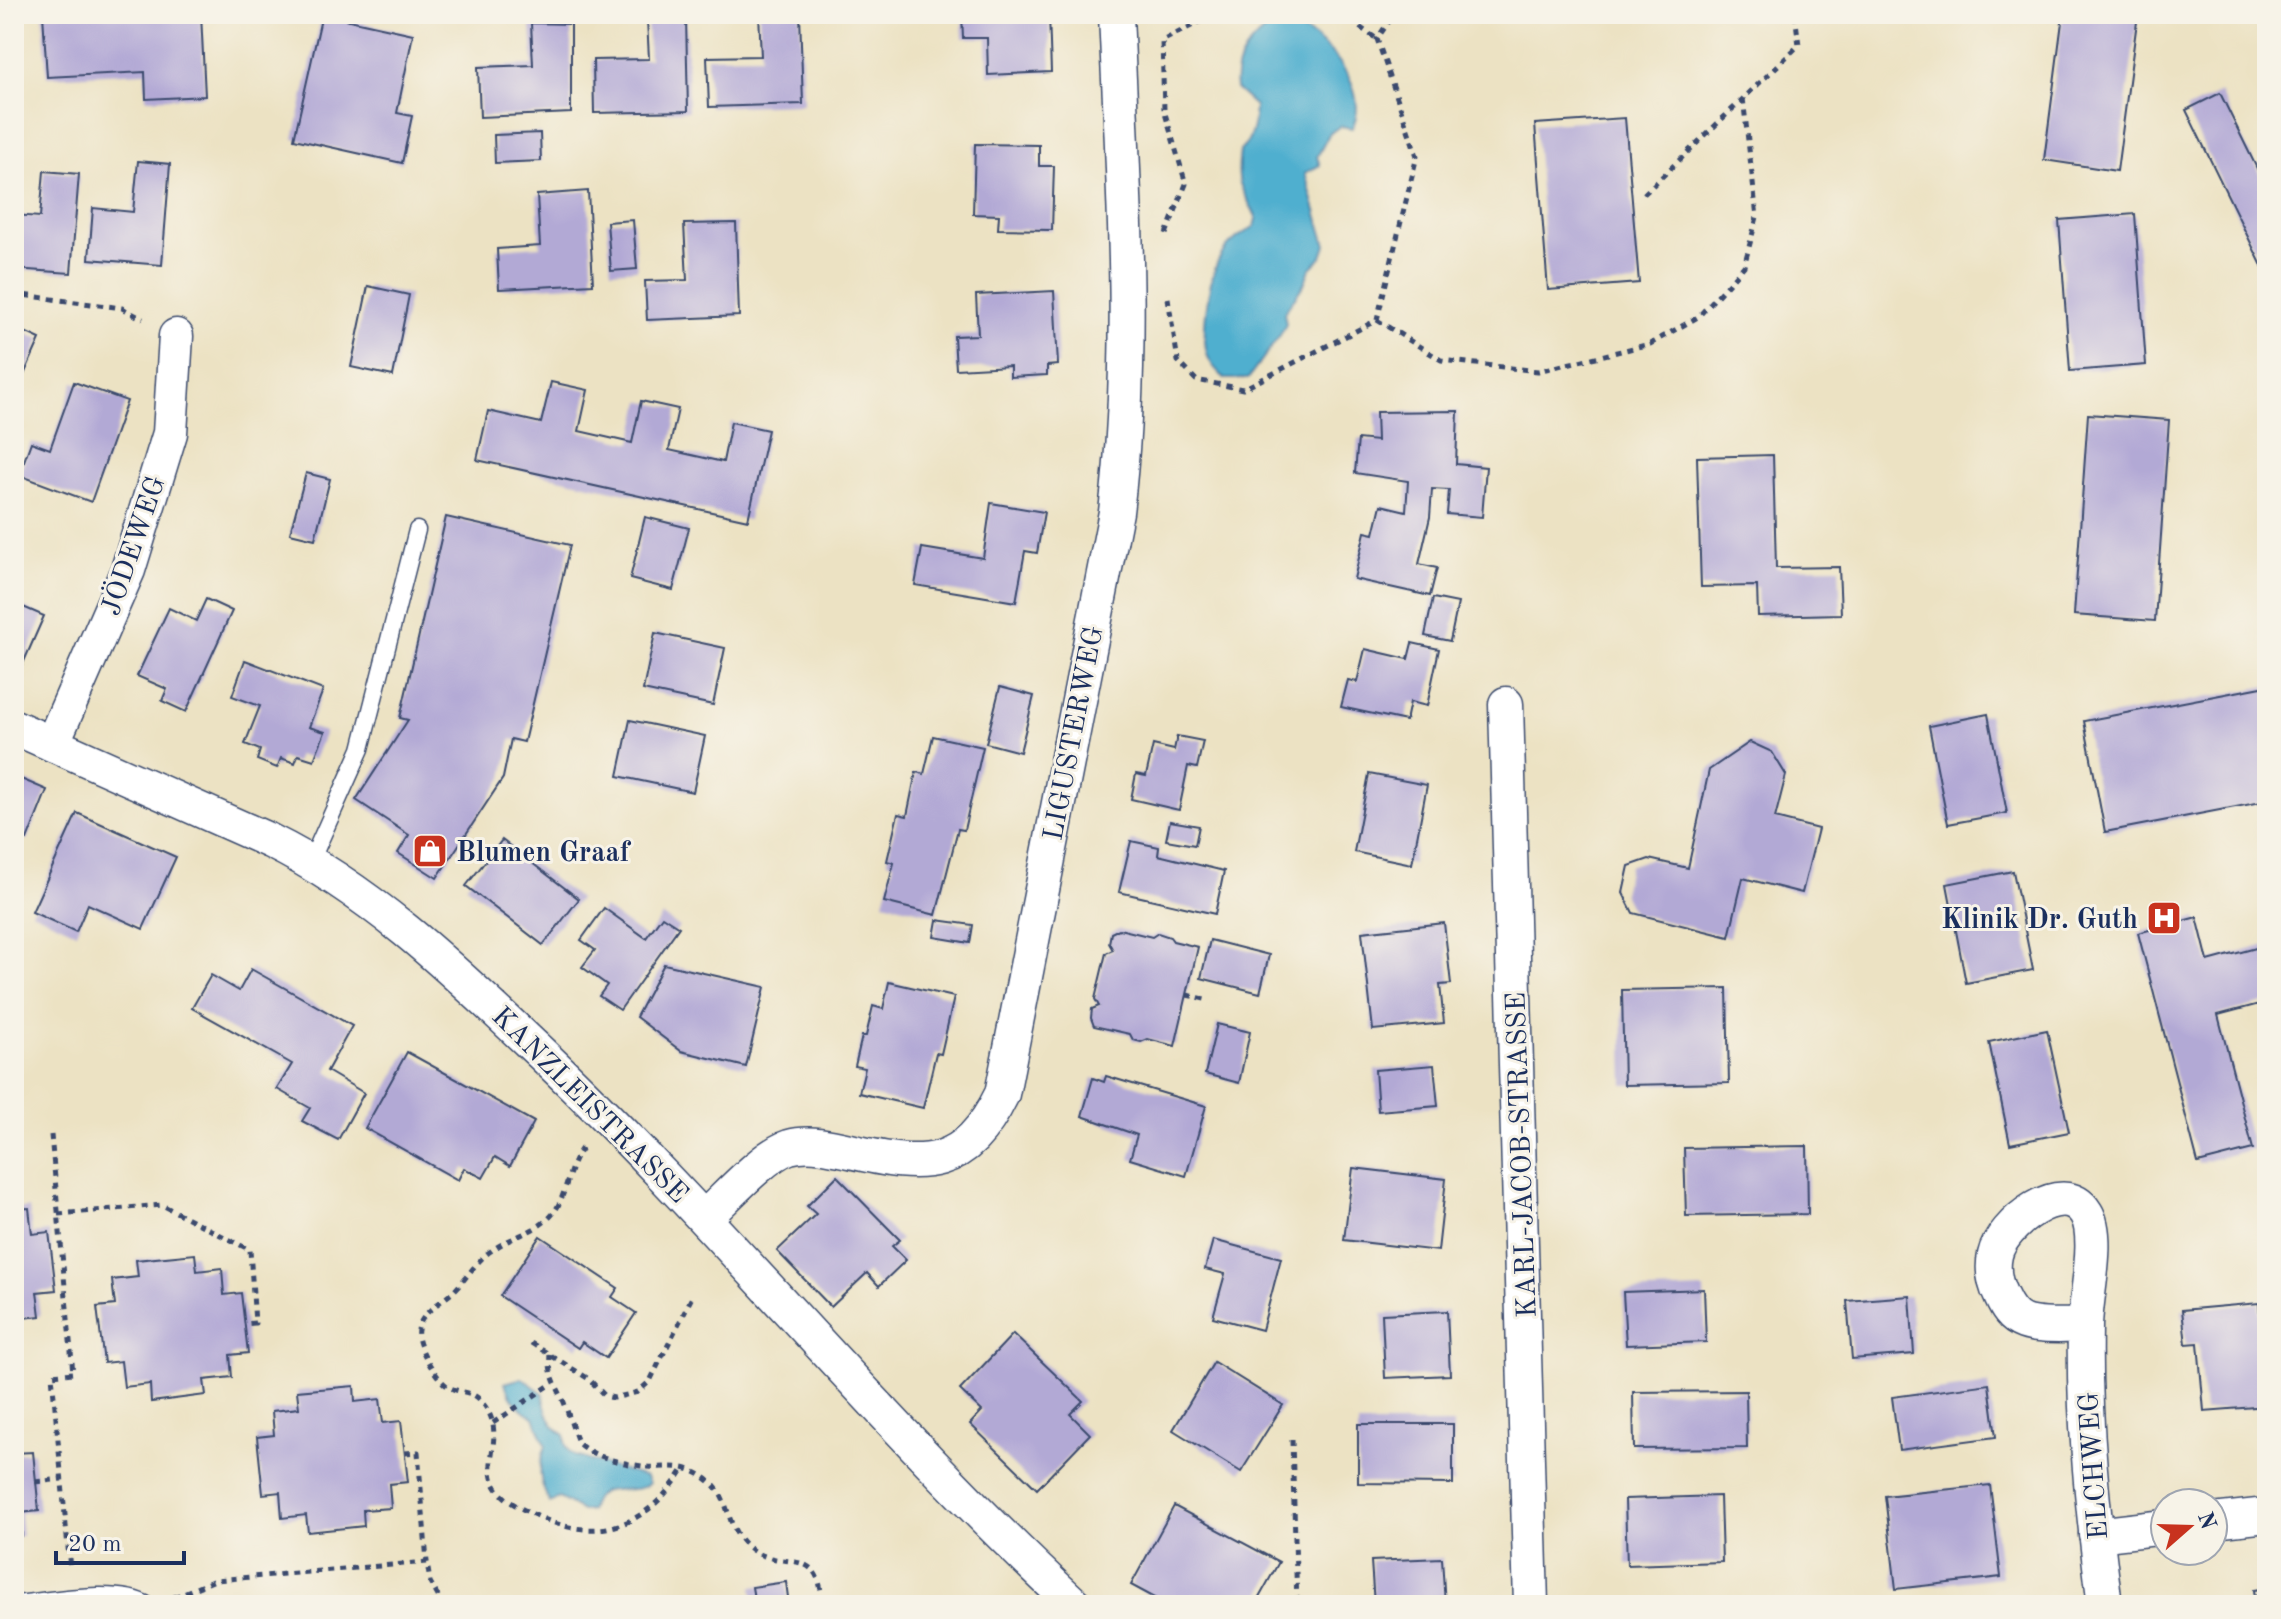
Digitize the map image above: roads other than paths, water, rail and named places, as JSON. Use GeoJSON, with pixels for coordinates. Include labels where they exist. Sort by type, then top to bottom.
{"type":"FeatureCollection","features":[{"type":"Feature","properties":{"kind":"street","name":"LIGUSTERWEG"},"geometry":{"type":"LineString","coordinates":[[705,1217],[771,1157],[786,1148],[818,1144],[907,1162],[929,1161],[952,1154],[979,1134],[1002,1094],[1116,512],[1123,450],[1127,367],[1116,14]]}},
{"type":"Feature","properties":{"kind":"street","name":"JÖDEWEG"},"geometry":{"type":"LineString","coordinates":[[52,744],[128,570],[166,449],[170,433],[176,336]]}},
{"type":"Feature","properties":{"kind":"street","name":"KARL-JACOB-STRASSE"},"geometry":{"type":"LineString","coordinates":[[1506,704],[1531,1605]]}},
{"type":"Feature","properties":{"kind":"street","name":"KANZLEISTRASSE"},"geometry":{"type":"LineString","coordinates":[[14,727],[311,861],[368,901],[486,1001],[590,1099],[705,1217],[883,1412],[1075,1605]]}},
{"type":"Feature","properties":{"kind":"street","name":"ELCHWEG"},"geometry":{"type":"LineString","coordinates":[[2085,1326],[2087,1450],[2105,1605]]}},
{"type":"Feature","properties":{"kind":"street"},"geometry":{"type":"LineString","coordinates":[[2229,1519],[2267,1515]]}},
{"type":"Feature","properties":{"kind":"street"},"geometry":{"type":"LineString","coordinates":[[2096,1535],[2149,1529]]}},
{"type":"Feature","properties":{"kind":"lane"},"geometry":{"type":"LineString","coordinates":[[311,861],[361,749],[417,530]]}},
{"type":"Feature","properties":{"kind":"lane"},"geometry":{"type":"LineString","coordinates":[[14,1604],[118,1596],[137,1599],[147,1605]]}},
{"type":"Feature","properties":{"kind":"water"},"geometry":{"type":"Polygon","coordinates":[[[1275,22],[1307,33],[1337,59],[1355,94],[1357,111],[1352,128],[1340,126],[1329,134],[1317,157],[1320,165],[1305,173],[1326,245],[1322,257],[1310,269],[1304,284],[1284,313],[1286,324],[1280,335],[1248,379],[1225,379],[1212,365],[1206,349],[1205,321],[1210,290],[1222,254],[1255,226],[1257,219],[1239,181],[1240,151],[1250,136],[1255,106],[1236,89],[1237,68],[1245,51],[1275,22]]]}},
{"type":"Feature","properties":{"kind":"water"},"geometry":{"type":"Polygon","coordinates":[[[522,1378],[543,1393],[549,1417],[565,1435],[572,1454],[646,1477],[649,1484],[600,1494],[590,1511],[582,1511],[559,1498],[550,1503],[540,1474],[546,1445],[534,1417],[516,1403],[505,1383],[522,1378]]]}},
{"type":"Feature","properties":{"kind":"place","name":"Blumen Graaf"},"geometry":{"type":"Point","coordinates":[430,851]}},
{"type":"Feature","properties":{"kind":"place","name":"Klinik Dr. Guth"},"geometry":{"type":"Point","coordinates":[2164,918]}}]}
